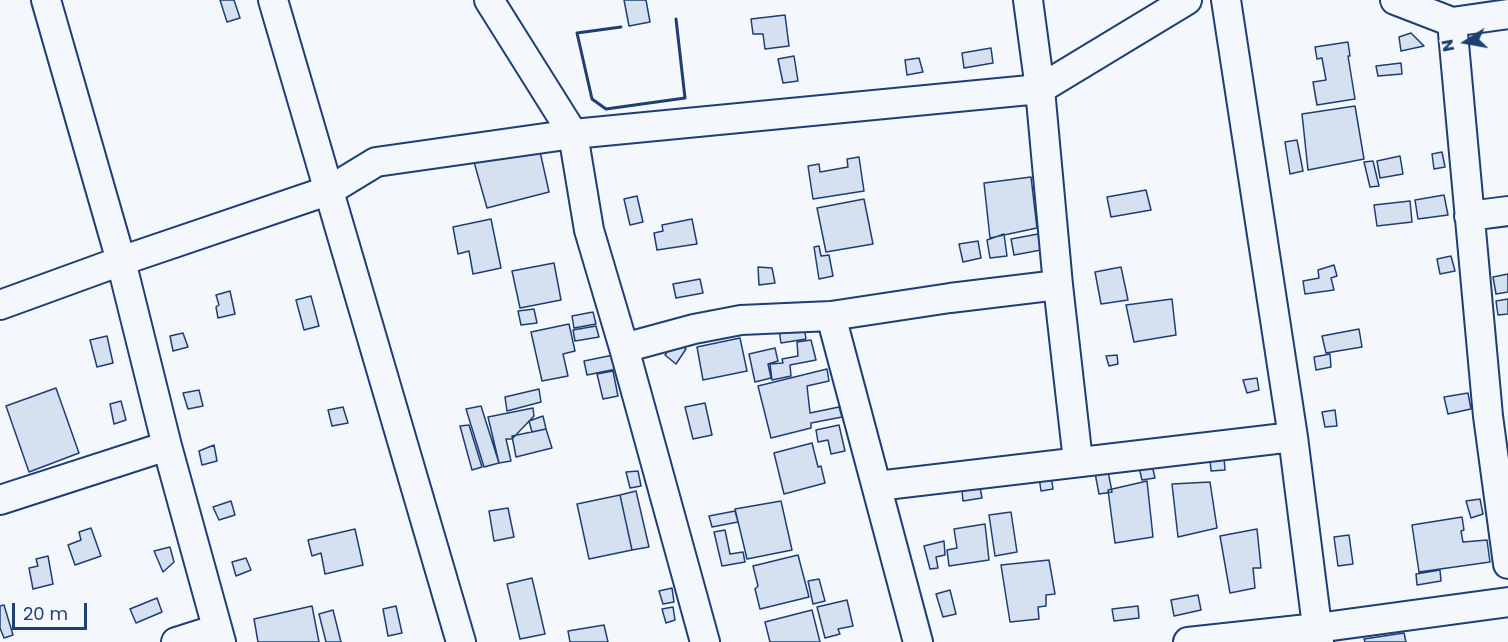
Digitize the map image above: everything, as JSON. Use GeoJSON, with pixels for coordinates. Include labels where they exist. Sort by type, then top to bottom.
{"type":"FeatureCollection","features":[{"type":"Feature","properties":{"kind":"street"},"geometry":{"type":"LineString","coordinates":[[46,0],[121,261],[167,446],[219,636],[176,642]]}},
{"type":"Feature","properties":{"kind":"street"},"geometry":{"type":"LineString","coordinates":[[273,0],[461,642]]}},
{"type":"Feature","properties":{"kind":"street"},"geometry":{"type":"LineString","coordinates":[[489,0],[573,134],[589,230],[705,642]]}},
{"type":"Feature","properties":{"kind":"street"},"geometry":{"type":"LineString","coordinates":[[1028,0],[1040,89],[1058,285],[1078,461]]}},
{"type":"Feature","properties":{"kind":"street"},"geometry":{"type":"LineString","coordinates":[[0,305],[330,190],[375,162],[573,134],[1040,89],[1187,0]]}},
{"type":"Feature","properties":{"kind":"street"},"geometry":{"type":"LineString","coordinates":[[1226,0],[1293,437],[1318,635]]}},
{"type":"Feature","properties":{"kind":"street"},"geometry":{"type":"LineString","coordinates":[[1395,0],[1452,22],[1508,14]]}},
{"type":"Feature","properties":{"kind":"street"},"geometry":{"type":"LineString","coordinates":[[1452,22],[1469,216],[1498,415],[1508,564]]}},
{"type":"Feature","properties":{"kind":"street"},"geometry":{"type":"LineString","coordinates":[[1469,216],[1508,211]]}},
{"type":"Feature","properties":{"kind":"street"},"geometry":{"type":"LineString","coordinates":[[624,348],[694,329],[741,320],[831,316],[1058,285]]}},
{"type":"Feature","properties":{"kind":"street"},"geometry":{"type":"LineString","coordinates":[[831,316],[918,642]]}},
{"type":"Feature","properties":{"kind":"street"},"geometry":{"type":"LineString","coordinates":[[877,486],[1293,437]]}},
{"type":"Feature","properties":{"kind":"street"},"geometry":{"type":"LineString","coordinates":[[0,500],[167,446]]}},
{"type":"Feature","properties":{"kind":"street"},"geometry":{"type":"LineString","coordinates":[[1188,642],[1318,635],[1508,602]]}},
{"type":"Feature","properties":{"kind":"building"},"geometry":{"type":"Polygon","coordinates":[[[220,0],[234,0],[240,18],[227,22],[220,0]]]}},
{"type":"Feature","properties":{"kind":"building"},"geometry":{"type":"Polygon","coordinates":[[[624,0],[646,0],[650,22],[629,26],[624,0]]]}},
{"type":"Feature","properties":{"kind":"building"},"geometry":{"type":"Polygon","coordinates":[[[785,15],[789,46],[765,49],[763,34],[753,34],[751,19],[785,15]]]}},
{"type":"Feature","properties":{"kind":"building"},"geometry":{"type":"Polygon","coordinates":[[[1411,33],[1424,46],[1401,51],[1399,37],[1411,33]]]}},
{"type":"Feature","properties":{"kind":"building"},"geometry":{"type":"Polygon","coordinates":[[[1348,42],[1355,99],[1317,105],[1313,82],[1326,80],[1322,58],[1317,59],[1315,47],[1348,42]]]}},
{"type":"Feature","properties":{"kind":"building"},"geometry":{"type":"Polygon","coordinates":[[[991,48],[993,63],[964,68],[962,53],[991,48]]]}},
{"type":"Feature","properties":{"kind":"building"},"geometry":{"type":"Polygon","coordinates":[[[794,56],[798,81],[783,83],[778,59],[794,56]]]}},
{"type":"Feature","properties":{"kind":"building"},"geometry":{"type":"Polygon","coordinates":[[[919,58],[923,72],[907,75],[905,60],[919,58]]]}},
{"type":"Feature","properties":{"kind":"building"},"geometry":{"type":"Polygon","coordinates":[[[1401,63],[1402,74],[1378,76],[1376,66],[1401,63]]]}},
{"type":"Feature","properties":{"kind":"building"},"geometry":{"type":"Polygon","coordinates":[[[1355,106],[1364,159],[1308,170],[1302,114],[1355,106]]]}},
{"type":"Feature","properties":{"kind":"building"},"geometry":{"type":"Polygon","coordinates":[[[1297,140],[1303,171],[1290,174],[1285,142],[1297,140]]]}},
{"type":"Feature","properties":{"kind":"building"},"geometry":{"type":"Polygon","coordinates":[[[539,147],[549,192],[487,208],[474,162],[539,147]]]}},
{"type":"Feature","properties":{"kind":"building"},"geometry":{"type":"Polygon","coordinates":[[[1442,152],[1445,167],[1434,169],[1432,154],[1442,152]]]}},
{"type":"Feature","properties":{"kind":"building"},"geometry":{"type":"Polygon","coordinates":[[[1400,156],[1403,174],[1380,178],[1377,161],[1400,156]]]}},
{"type":"Feature","properties":{"kind":"building"},"geometry":{"type":"Polygon","coordinates":[[[859,157],[864,191],[813,199],[808,166],[819,164],[820,172],[848,167],[847,159],[859,157]]]}},
{"type":"Feature","properties":{"kind":"building"},"geometry":{"type":"Polygon","coordinates":[[[1373,161],[1379,186],[1370,187],[1364,162],[1373,161]]]}},
{"type":"Feature","properties":{"kind":"building"},"geometry":{"type":"Polygon","coordinates":[[[1031,177],[1037,228],[990,238],[984,183],[1031,177]]]}},
{"type":"Feature","properties":{"kind":"building"},"geometry":{"type":"Polygon","coordinates":[[[1146,190],[1151,210],[1111,217],[1107,197],[1146,190]]]}},
{"type":"Feature","properties":{"kind":"building"},"geometry":{"type":"Polygon","coordinates":[[[1444,195],[1448,215],[1418,219],[1415,200],[1444,195]]]}},
{"type":"Feature","properties":{"kind":"building"},"geometry":{"type":"Polygon","coordinates":[[[637,196],[643,222],[630,225],[624,199],[637,196]]]}},
{"type":"Feature","properties":{"kind":"building"},"geometry":{"type":"Polygon","coordinates":[[[864,199],[873,244],[826,252],[817,208],[864,199]]]}},
{"type":"Feature","properties":{"kind":"building"},"geometry":{"type":"Polygon","coordinates":[[[1410,201],[1412,222],[1377,226],[1374,205],[1410,201]]]}},
{"type":"Feature","properties":{"kind":"building"},"geometry":{"type":"Polygon","coordinates":[[[491,219],[501,268],[473,274],[469,251],[458,254],[453,227],[491,219]]]}},
{"type":"Feature","properties":{"kind":"building"},"geometry":{"type":"Polygon","coordinates":[[[692,219],[697,244],[657,250],[654,233],[663,231],[662,225],[692,219]]]}},
{"type":"Feature","properties":{"kind":"building"},"geometry":{"type":"Polygon","coordinates":[[[1004,234],[1007,256],[990,258],[987,240],[1004,234]]]}},
{"type":"Feature","properties":{"kind":"building"},"geometry":{"type":"Polygon","coordinates":[[[1038,234],[1041,250],[1014,255],[1011,239],[1038,234]]]}},
{"type":"Feature","properties":{"kind":"building"},"geometry":{"type":"Polygon","coordinates":[[[978,241],[981,258],[963,262],[959,244],[978,241]]]}},
{"type":"Feature","properties":{"kind":"building"},"geometry":{"type":"Polygon","coordinates":[[[819,246],[821,256],[829,255],[833,276],[819,279],[814,247],[819,246]]]}},
{"type":"Feature","properties":{"kind":"building"},"geometry":{"type":"Polygon","coordinates":[[[1451,256],[1455,271],[1440,274],[1437,259],[1451,256]]]}},
{"type":"Feature","properties":{"kind":"building"},"geometry":{"type":"Polygon","coordinates":[[[554,263],[561,300],[520,308],[512,271],[554,263]]]}},
{"type":"Feature","properties":{"kind":"building"},"geometry":{"type":"Polygon","coordinates":[[[1334,265],[1337,276],[1331,278],[1334,290],[1305,294],[1303,281],[1319,278],[1318,270],[1334,265]]]}},
{"type":"Feature","properties":{"kind":"building"},"geometry":{"type":"Polygon","coordinates":[[[758,267],[772,268],[775,283],[759,285],[758,267]]]}},
{"type":"Feature","properties":{"kind":"building"},"geometry":{"type":"Polygon","coordinates":[[[1121,267],[1128,300],[1101,304],[1095,272],[1121,267]]]}},
{"type":"Feature","properties":{"kind":"building"},"geometry":{"type":"Polygon","coordinates":[[[1508,274],[1508,292],[1496,294],[1493,277],[1508,274]]]}},
{"type":"Feature","properties":{"kind":"building"},"geometry":{"type":"Polygon","coordinates":[[[700,279],[703,293],[676,298],[673,284],[700,279]]]}},
{"type":"Feature","properties":{"kind":"building"},"geometry":{"type":"Polygon","coordinates":[[[230,291],[235,314],[218,318],[216,307],[219,305],[216,295],[230,291]]]}},
{"type":"Feature","properties":{"kind":"building"},"geometry":{"type":"Polygon","coordinates":[[[311,296],[319,326],[304,330],[296,300],[311,296]]]}},
{"type":"Feature","properties":{"kind":"building"},"geometry":{"type":"Polygon","coordinates":[[[1172,299],[1176,335],[1134,342],[1126,305],[1172,299]]]}},
{"type":"Feature","properties":{"kind":"building"},"geometry":{"type":"Polygon","coordinates":[[[1508,299],[1508,314],[1498,315],[1496,301],[1508,299]]]}},
{"type":"Feature","properties":{"kind":"building"},"geometry":{"type":"Polygon","coordinates":[[[534,309],[537,323],[521,325],[518,311],[534,309]]]}},
{"type":"Feature","properties":{"kind":"building"},"geometry":{"type":"Polygon","coordinates":[[[593,312],[596,324],[574,328],[572,316],[593,312]]]}},
{"type":"Feature","properties":{"kind":"building"},"geometry":{"type":"Polygon","coordinates":[[[569,324],[575,351],[563,354],[568,376],[542,381],[531,332],[569,324]]]}},
{"type":"Feature","properties":{"kind":"building"},"geometry":{"type":"Polygon","coordinates":[[[596,326],[599,337],[575,341],[573,330],[596,326]]]}},
{"type":"Feature","properties":{"kind":"building"},"geometry":{"type":"Polygon","coordinates":[[[804,326],[806,339],[781,343],[779,330],[804,326]]]}},
{"type":"Feature","properties":{"kind":"building"},"geometry":{"type":"Polygon","coordinates":[[[1359,329],[1362,347],[1326,353],[1322,336],[1359,329]]]}},
{"type":"Feature","properties":{"kind":"building"},"geometry":{"type":"Polygon","coordinates":[[[183,333],[188,347],[173,351],[170,336],[183,333]]]}},
{"type":"Feature","properties":{"kind":"building"},"geometry":{"type":"Polygon","coordinates":[[[107,336],[113,363],[97,367],[90,340],[107,336]]]}},
{"type":"Feature","properties":{"kind":"building"},"geometry":{"type":"Polygon","coordinates":[[[740,338],[747,371],[703,380],[697,347],[740,338]]]}},
{"type":"Feature","properties":{"kind":"building"},"geometry":{"type":"Polygon","coordinates":[[[811,340],[816,360],[790,365],[791,376],[772,380],[770,364],[783,363],[782,359],[798,356],[797,342],[811,340]]]}},
{"type":"Feature","properties":{"kind":"building"},"geometry":{"type":"Polygon","coordinates":[[[675,341],[686,349],[676,364],[665,355],[675,341]]]}},
{"type":"Feature","properties":{"kind":"building"},"geometry":{"type":"Polygon","coordinates":[[[775,348],[778,361],[768,364],[771,378],[755,382],[749,354],[775,348]]]}},
{"type":"Feature","properties":{"kind":"building"},"geometry":{"type":"Polygon","coordinates":[[[623,353],[626,367],[587,375],[584,361],[623,353]]]}},
{"type":"Feature","properties":{"kind":"building"},"geometry":{"type":"Polygon","coordinates":[[[1330,354],[1331,367],[1316,370],[1314,357],[1330,354]]]}},
{"type":"Feature","properties":{"kind":"building"},"geometry":{"type":"Polygon","coordinates":[[[1117,355],[1118,364],[1109,366],[1106,356],[1117,355]]]}},
{"type":"Feature","properties":{"kind":"building"},"geometry":{"type":"Polygon","coordinates":[[[827,369],[829,381],[807,386],[810,413],[839,407],[842,417],[811,423],[811,428],[771,438],[758,386],[827,369]]]}},
{"type":"Feature","properties":{"kind":"building"},"geometry":{"type":"Polygon","coordinates":[[[613,371],[618,396],[603,399],[597,374],[613,371]]]}},
{"type":"Feature","properties":{"kind":"building"},"geometry":{"type":"Polygon","coordinates":[[[1257,378],[1259,390],[1247,393],[1243,380],[1257,378]]]}},
{"type":"Feature","properties":{"kind":"building"},"geometry":{"type":"Polygon","coordinates":[[[56,388],[79,453],[29,472],[6,406],[56,388]]]}},
{"type":"Feature","properties":{"kind":"building"},"geometry":{"type":"Polygon","coordinates":[[[539,389],[541,402],[507,411],[505,397],[539,389]]]}},
{"type":"Feature","properties":{"kind":"building"},"geometry":{"type":"Polygon","coordinates":[[[199,390],[203,406],[188,409],[183,393],[199,390]]]}},
{"type":"Feature","properties":{"kind":"building"},"geometry":{"type":"Polygon","coordinates":[[[1468,393],[1471,409],[1448,414],[1444,397],[1468,393]]]}},
{"type":"Feature","properties":{"kind":"building"},"geometry":{"type":"Polygon","coordinates":[[[121,401],[126,420],[114,424],[110,404],[121,401]]]}},
{"type":"Feature","properties":{"kind":"building"},"geometry":{"type":"Polygon","coordinates":[[[705,403],[712,435],[693,439],[685,407],[705,403]]]}},
{"type":"Feature","properties":{"kind":"building"},"geometry":{"type":"Polygon","coordinates":[[[481,406],[499,463],[484,467],[466,409],[481,406]]]}},
{"type":"Feature","properties":{"kind":"building"},"geometry":{"type":"Polygon","coordinates":[[[343,407],[348,423],[332,426],[328,410],[343,407]]]}},
{"type":"Feature","properties":{"kind":"building"},"geometry":{"type":"Polygon","coordinates":[[[533,408],[534,416],[512,439],[506,439],[511,461],[499,463],[488,417],[533,408]]]}},
{"type":"Feature","properties":{"kind":"building"},"geometry":{"type":"Polygon","coordinates":[[[1335,410],[1337,426],[1325,427],[1322,412],[1335,410]]]}},
{"type":"Feature","properties":{"kind":"building"},"geometry":{"type":"Polygon","coordinates":[[[543,416],[546,429],[532,432],[529,421],[543,416]]]}},
{"type":"Feature","properties":{"kind":"building"},"geometry":{"type":"Polygon","coordinates":[[[469,425],[482,467],[472,470],[460,426],[469,425]]]}},
{"type":"Feature","properties":{"kind":"building"},"geometry":{"type":"Polygon","coordinates":[[[839,425],[845,451],[831,454],[828,440],[818,442],[816,430],[839,425]]]}},
{"type":"Feature","properties":{"kind":"building"},"geometry":{"type":"Polygon","coordinates":[[[546,429],[552,448],[516,457],[512,436],[546,429]]]}},
{"type":"Feature","properties":{"kind":"building"},"geometry":{"type":"Polygon","coordinates":[[[812,443],[825,483],[784,494],[774,453],[812,443]]]}},
{"type":"Feature","properties":{"kind":"building"},"geometry":{"type":"Polygon","coordinates":[[[214,445],[217,461],[202,465],[199,451],[214,445]]]}},
{"type":"Feature","properties":{"kind":"building"},"geometry":{"type":"Polygon","coordinates":[[[1224,457],[1225,470],[1211,471],[1210,459],[1224,457]]]}},
{"type":"Feature","properties":{"kind":"building"},"geometry":{"type":"Polygon","coordinates":[[[1151,461],[1155,478],[1142,480],[1138,463],[1151,461]]]}},
{"type":"Feature","properties":{"kind":"building"},"geometry":{"type":"Polygon","coordinates":[[[638,471],[641,486],[630,488],[626,472],[638,471]]]}},
{"type":"Feature","properties":{"kind":"building"},"geometry":{"type":"Polygon","coordinates":[[[1108,471],[1112,492],[1099,494],[1095,473],[1108,471]]]}},
{"type":"Feature","properties":{"kind":"building"},"geometry":{"type":"Polygon","coordinates":[[[1051,475],[1053,489],[1041,491],[1039,477],[1051,475]]]}},
{"type":"Feature","properties":{"kind":"building"},"geometry":{"type":"Polygon","coordinates":[[[1147,481],[1153,537],[1115,543],[1108,490],[1147,481]]]}},
{"type":"Feature","properties":{"kind":"building"},"geometry":{"type":"Polygon","coordinates":[[[1210,482],[1217,528],[1178,537],[1172,484],[1210,482]]]}},
{"type":"Feature","properties":{"kind":"building"},"geometry":{"type":"Polygon","coordinates":[[[980,487],[982,498],[963,501],[962,490],[980,487]]]}},
{"type":"Feature","properties":{"kind":"building"},"geometry":{"type":"Polygon","coordinates":[[[636,491],[649,547],[632,550],[620,495],[636,491]]]}},
{"type":"Feature","properties":{"kind":"building"},"geometry":{"type":"Polygon","coordinates":[[[620,495],[632,550],[589,559],[577,504],[620,495]]]}},
{"type":"Feature","properties":{"kind":"building"},"geometry":{"type":"Polygon","coordinates":[[[1480,499],[1483,514],[1471,518],[1466,501],[1480,499]]]}},
{"type":"Feature","properties":{"kind":"building"},"geometry":{"type":"Polygon","coordinates":[[[231,501],[235,515],[219,520],[213,507],[231,501]]]}},
{"type":"Feature","properties":{"kind":"building"},"geometry":{"type":"Polygon","coordinates":[[[781,501],[792,550],[747,559],[735,509],[781,501]]]}},
{"type":"Feature","properties":{"kind":"building"},"geometry":{"type":"Polygon","coordinates":[[[508,508],[514,537],[494,541],[489,511],[508,508]]]}},
{"type":"Feature","properties":{"kind":"building"},"geometry":{"type":"Polygon","coordinates":[[[735,511],[738,522],[712,527],[709,516],[735,511]]]}},
{"type":"Feature","properties":{"kind":"building"},"geometry":{"type":"Polygon","coordinates":[[[1011,512],[1017,552],[995,556],[989,515],[1011,512]]]}},
{"type":"Feature","properties":{"kind":"building"},"geometry":{"type":"Polygon","coordinates":[[[1462,517],[1463,542],[1487,540],[1490,562],[1419,572],[1412,525],[1462,517]]]}},
{"type":"Feature","properties":{"kind":"building"},"geometry":{"type":"Polygon","coordinates":[[[985,524],[989,560],[949,566],[947,550],[957,548],[954,529],[985,524]]]}},
{"type":"Feature","properties":{"kind":"building"},"geometry":{"type":"Polygon","coordinates":[[[91,528],[101,556],[75,565],[68,545],[81,540],[79,532],[91,528]]]}},
{"type":"Feature","properties":{"kind":"building"},"geometry":{"type":"Polygon","coordinates":[[[355,529],[363,565],[325,574],[321,553],[312,556],[308,540],[355,529]]]}},
{"type":"Feature","properties":{"kind":"building"},"geometry":{"type":"Polygon","coordinates":[[[1257,529],[1261,568],[1253,568],[1255,588],[1230,593],[1220,536],[1257,529]]]}},
{"type":"Feature","properties":{"kind":"building"},"geometry":{"type":"Polygon","coordinates":[[[725,530],[730,554],[743,552],[745,562],[722,566],[714,532],[725,530]]]}},
{"type":"Feature","properties":{"kind":"building"},"geometry":{"type":"Polygon","coordinates":[[[1349,535],[1353,564],[1338,566],[1334,537],[1349,535]]]}},
{"type":"Feature","properties":{"kind":"building"},"geometry":{"type":"Polygon","coordinates":[[[944,541],[945,555],[936,557],[938,568],[930,569],[924,546],[944,541]]]}},
{"type":"Feature","properties":{"kind":"building"},"geometry":{"type":"Polygon","coordinates":[[[170,547],[174,562],[163,572],[154,551],[170,547]]]}},
{"type":"Feature","properties":{"kind":"building"},"geometry":{"type":"Polygon","coordinates":[[[798,555],[809,597],[760,609],[753,566],[798,555]]]}},
{"type":"Feature","properties":{"kind":"building"},"geometry":{"type":"Polygon","coordinates":[[[48,556],[53,584],[33,589],[29,568],[38,566],[36,559],[48,556]]]}},
{"type":"Feature","properties":{"kind":"building"},"geometry":{"type":"Polygon","coordinates":[[[246,558],[251,570],[236,576],[232,562],[246,558]]]}},
{"type":"Feature","properties":{"kind":"building"},"geometry":{"type":"Polygon","coordinates":[[[1049,560],[1055,594],[1046,595],[1046,606],[1038,607],[1039,619],[1010,622],[1001,565],[1049,560]]]}},
{"type":"Feature","properties":{"kind":"building"},"geometry":{"type":"Polygon","coordinates":[[[1440,570],[1441,581],[1417,585],[1416,574],[1440,570]]]}},
{"type":"Feature","properties":{"kind":"building"},"geometry":{"type":"Polygon","coordinates":[[[532,578],[545,634],[520,639],[507,584],[532,578]]]}},
{"type":"Feature","properties":{"kind":"building"},"geometry":{"type":"Polygon","coordinates":[[[819,579],[825,601],[813,604],[808,581],[819,579]]]}},
{"type":"Feature","properties":{"kind":"building"},"geometry":{"type":"Polygon","coordinates":[[[672,588],[674,602],[663,604],[659,591],[672,588]]]}},
{"type":"Feature","properties":{"kind":"building"},"geometry":{"type":"Polygon","coordinates":[[[950,590],[956,614],[943,617],[936,594],[950,590]]]}},
{"type":"Feature","properties":{"kind":"building"},"geometry":{"type":"Polygon","coordinates":[[[1198,595],[1201,610],[1174,616],[1171,600],[1198,595]]]}},
{"type":"Feature","properties":{"kind":"building"},"geometry":{"type":"Polygon","coordinates":[[[157,598],[162,612],[136,623],[130,609],[157,598]]]}},
{"type":"Feature","properties":{"kind":"building"},"geometry":{"type":"Polygon","coordinates":[[[847,600],[853,626],[838,629],[840,634],[825,638],[817,607],[847,600]]]}},
{"type":"Feature","properties":{"kind":"building"},"geometry":{"type":"Polygon","coordinates":[[[4,605],[13,635],[4,638],[0,628],[0,606],[4,605]]]}},
{"type":"Feature","properties":{"kind":"building"},"geometry":{"type":"Polygon","coordinates":[[[312,606],[319,642],[258,642],[254,619],[312,606]]]}},
{"type":"Feature","properties":{"kind":"building"},"geometry":{"type":"Polygon","coordinates":[[[396,606],[402,633],[388,636],[383,609],[396,606]]]}},
{"type":"Feature","properties":{"kind":"building"},"geometry":{"type":"Polygon","coordinates":[[[1138,606],[1139,618],[1114,621],[1112,609],[1138,606]]]}},
{"type":"Feature","properties":{"kind":"building"},"geometry":{"type":"Polygon","coordinates":[[[673,607],[675,620],[666,623],[662,609],[673,607]]]}},
{"type":"Feature","properties":{"kind":"building"},"geometry":{"type":"Polygon","coordinates":[[[333,610],[341,642],[326,642],[319,614],[333,610]]]}},
{"type":"Feature","properties":{"kind":"building"},"geometry":{"type":"Polygon","coordinates":[[[812,610],[820,642],[770,642],[765,622],[812,610]]]}},
{"type":"Feature","properties":{"kind":"building"},"geometry":{"type":"Polygon","coordinates":[[[604,625],[608,642],[570,642],[568,631],[604,625]]]}},
{"type":"Feature","properties":{"kind":"building"},"geometry":{"type":"Polygon","coordinates":[[[1404,633],[1406,642],[1365,642],[1364,639],[1404,633]]]}},
{"type":"Feature","properties":{"kind":"wall"},"geometry":{"type":"LineString","coordinates":[[621,27],[577,33],[592,99],[606,109],[685,98],[676,19]]}}]}
